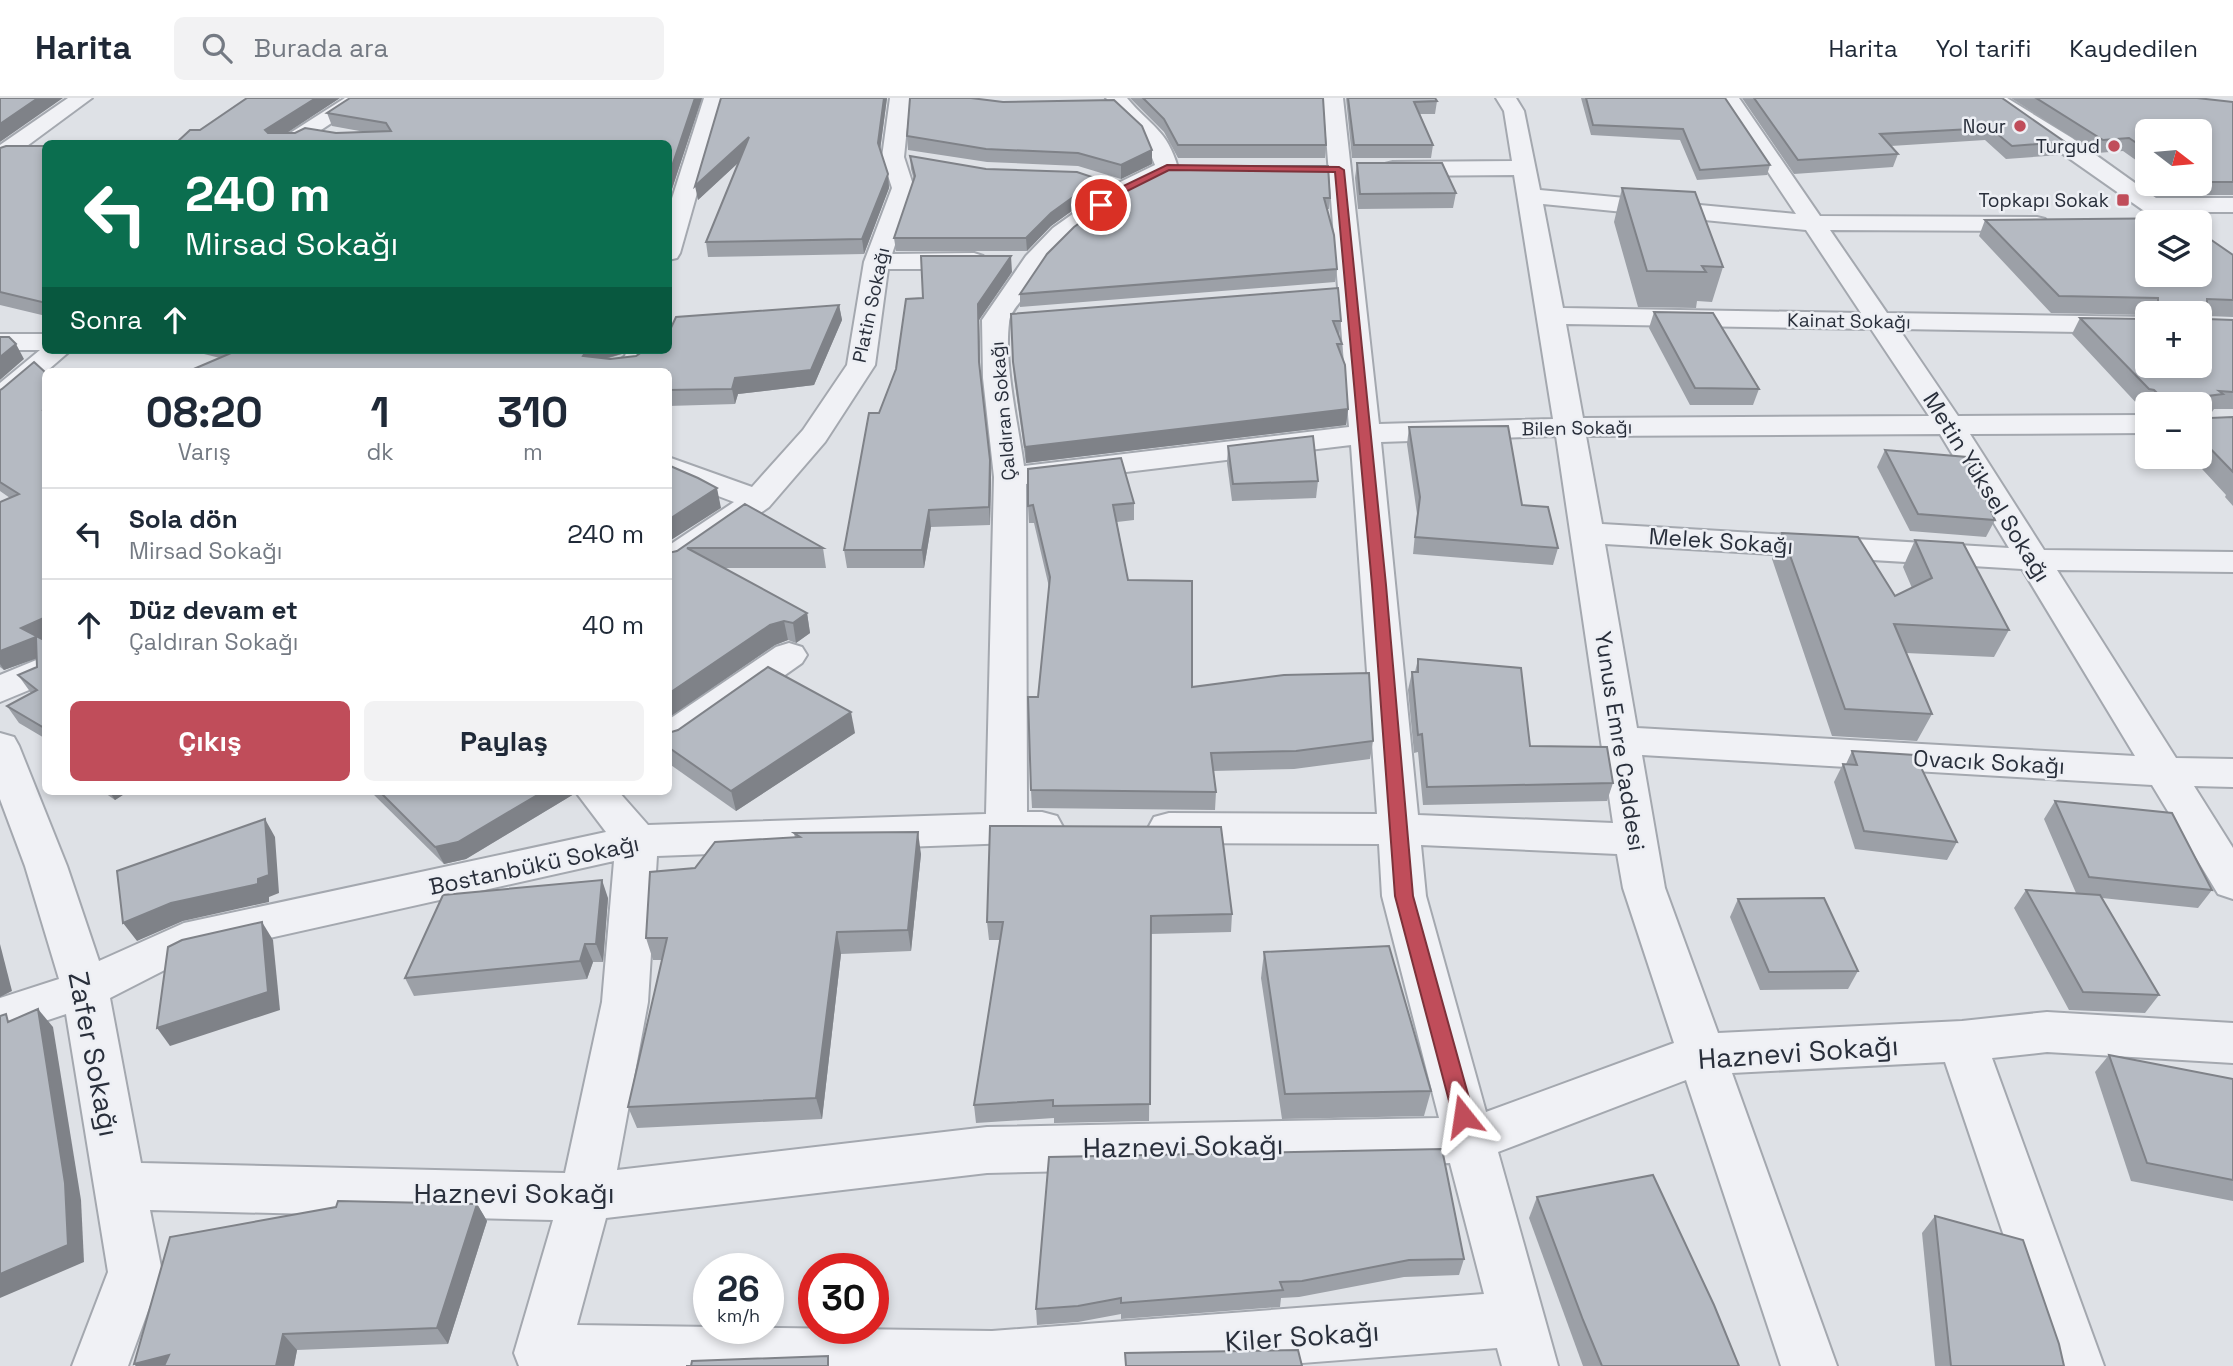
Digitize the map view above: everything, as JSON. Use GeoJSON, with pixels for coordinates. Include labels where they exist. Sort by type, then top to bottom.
{"type":"FeatureCollection","features":[{"type":"Feature","properties":{"kind":"street"},"geometry":{"type":"LineString","coordinates":[[0,155],[82,98]]}},
{"type":"Feature","properties":{"kind":"street"},"geometry":{"type":"LineString","coordinates":[[290,140],[359,98]]}},
{"type":"Feature","properties":{"kind":"street"},"geometry":{"type":"LineString","coordinates":[[672,225],[677,190],[714,98]]}},
{"type":"Feature","properties":{"kind":"street","name":"Platin Sokağı"},"geometry":{"type":"LineString","coordinates":[[672,559],[758,500],[814,436],[862,365],[877,262],[903,188],[906,159],[900,98]]}},
{"type":"Feature","properties":{"kind":"street"},"geometry":{"type":"LineString","coordinates":[[1333,98],[1326,169],[1336,292],[1363,434],[1404,896],[1523,1343]]}},
{"type":"Feature","properties":{"kind":"street","name":"Yunus Emre Caddesi"},"geometry":{"type":"LineString","coordinates":[[1506,98],[1514,111],[1551,316],[1643,888],[1809,1366]]}},
{"type":"Feature","properties":{"kind":"street","name":"Metin Yüksel Sokağı"},"geometry":{"type":"LineString","coordinates":[[1729,98],[1951,427],[2233,883]]}},
{"type":"Feature","properties":{"kind":"street"},"geometry":{"type":"LineString","coordinates":[[1993,98],[2064,143],[2135,210]]}},
{"type":"Feature","properties":{"kind":"street","name":"Çaldıran Sokağı"},"geometry":{"type":"LineString","coordinates":[[1006,826],[1010,477],[997,378],[1009,319],[1013,261],[1062,233],[1108,185],[1180,168],[1164,150],[1152,130],[1111,102]]}},
{"type":"Feature","properties":{"kind":"street"},"geometry":{"type":"LineString","coordinates":[[305,131],[331,135]]}},
{"type":"Feature","properties":{"kind":"street"},"geometry":{"type":"LineString","coordinates":[[1326,169],[1527,182],[1812,223],[2063,224]]}},
{"type":"Feature","properties":{"kind":"street"},"geometry":{"type":"LineString","coordinates":[[2199,210],[2233,205]]}},
{"type":"Feature","properties":{"kind":"street"},"geometry":{"type":"LineString","coordinates":[[877,262],[1013,261]]}},
{"type":"Feature","properties":{"kind":"street","name":"Kainat Sokağı"},"geometry":{"type":"LineString","coordinates":[[1551,316],[2135,326]]}},
{"type":"Feature","properties":{"kind":"street"},"geometry":{"type":"LineString","coordinates":[[0,342],[42,342]]}},
{"type":"Feature","properties":{"kind":"street"},"geometry":{"type":"LineString","coordinates":[[0,397],[52,354]]}},
{"type":"Feature","properties":{"kind":"street"},"geometry":{"type":"LineString","coordinates":[[612,368],[632,360]]}},
{"type":"Feature","properties":{"kind":"street","name":"Bilen Sokağı"},"geometry":{"type":"LineString","coordinates":[[1010,477],[1363,434],[1570,427],[2135,424]]}},
{"type":"Feature","properties":{"kind":"street"},"geometry":{"type":"LineString","coordinates":[[672,468],[758,500]]}},
{"type":"Feature","properties":{"kind":"street","name":"Melek Sokağı"},"geometry":{"type":"LineString","coordinates":[[1587,533],[2034,560],[2233,562]]}},
{"type":"Feature","properties":{"kind":"street"},"geometry":{"type":"LineString","coordinates":[[672,736],[789,655]]}},
{"type":"Feature","properties":{"kind":"street"},"geometry":{"type":"LineString","coordinates":[[0,690],[42,670]]}},
{"type":"Feature","properties":{"kind":"street","name":"Ovacık Sokağı"},"geometry":{"type":"LineString","coordinates":[[1620,740],[2165,772],[2233,773]]}},
{"type":"Feature","properties":{"kind":"street","name":"Zafer Sokağı"},"geometry":{"type":"LineString","coordinates":[[0,746],[46,866],[85,989],[135,1272],[100,1366]]}},
{"type":"Feature","properties":{"kind":"street"},"geometry":{"type":"LineString","coordinates":[[586,1197],[625,1002],[637,841],[598,795]]}},
{"type":"Feature","properties":{"kind":"street","name":"Bostanbükü Sokağı"},"geometry":{"type":"LineString","coordinates":[[0,1017],[85,989],[184,940],[637,841],[1006,826],[1073,827]]}},
{"type":"Feature","properties":{"kind":"street"},"geometry":{"type":"LineString","coordinates":[[1128,827],[1398,829],[1635,839]]}},
{"type":"Feature","properties":{"kind":"street","name":"Haznevi Sokağı"},"geometry":{"type":"LineString","coordinates":[[120,1186],[586,1197],[987,1150],[1470,1140],[1700,1055],[1962,1041],[2047,1032],[2233,1043]]}},
{"type":"Feature","properties":{"kind":"street"},"geometry":{"type":"LineString","coordinates":[[1962,1041],[2076,1366]]}},
{"type":"Feature","properties":{"kind":"street","name":"Kiler Sokağı"},"geometry":{"type":"LineString","coordinates":[[586,1197],[542,1353],[992,1359],[1523,1343]]}},
{"type":"Feature","properties":{"kind":"building"},"geometry":{"type":"Polygon","coordinates":[[[0,98],[38,98],[0,124],[0,98]]]}},
{"type":"Feature","properties":{"kind":"building"},"geometry":{"type":"Polygon","coordinates":[[[247,98],[316,98],[265,130],[268,133],[295,133],[305,128],[336,133],[391,131],[386,123],[327,113],[350,98],[695,98],[672,166],[672,140],[179,140],[190,130],[200,130],[247,98]]]}},
{"type":"Feature","properties":{"kind":"building"},"geometry":{"type":"Polygon","coordinates":[[[721,98],[884,98],[878,143],[888,174],[862,239],[706,242],[749,137],[695,186],[721,98]]]}},
{"type":"Feature","properties":{"kind":"building"},"geometry":{"type":"Polygon","coordinates":[[[910,98],[971,98],[1003,102],[1114,100],[1142,126],[1152,150],[1121,165],[1078,153],[986,149],[907,136],[910,98]]]}},
{"type":"Feature","properties":{"kind":"building"},"geometry":{"type":"Polygon","coordinates":[[[1143,98],[1323,98],[1326,145],[1178,145],[1164,119],[1143,98]]]}},
{"type":"Feature","properties":{"kind":"building"},"geometry":{"type":"Polygon","coordinates":[[[1348,98],[1435,98],[1437,101],[1414,102],[1433,145],[1354,145],[1348,98]]]}},
{"type":"Feature","properties":{"kind":"building"},"geometry":{"type":"Polygon","coordinates":[[[1586,98],[1725,98],[1770,165],[1700,170],[1683,129],[1593,125],[1586,98]]]}},
{"type":"Feature","properties":{"kind":"building"},"geometry":{"type":"Polygon","coordinates":[[[1754,98],[2002,98],[2065,142],[2012,146],[1990,128],[1880,134],[1898,154],[1798,160],[1754,98]]]}},
{"type":"Feature","properties":{"kind":"building"},"geometry":{"type":"Polygon","coordinates":[[[2036,98],[2197,98],[2233,102],[2233,182],[2212,182],[2212,119],[2135,119],[2135,142],[2129,138],[2103,140],[2036,98]]]}},
{"type":"Feature","properties":{"kind":"building"},"geometry":{"type":"Polygon","coordinates":[[[42,146],[42,302],[0,292],[0,148],[42,146]]]}},
{"type":"Feature","properties":{"kind":"building"},"geometry":{"type":"Polygon","coordinates":[[[910,156],[986,169],[1077,172],[1098,179],[1051,213],[1026,238],[894,238],[915,176],[910,156]]]}},
{"type":"Feature","properties":{"kind":"building"},"geometry":{"type":"Polygon","coordinates":[[[1357,163],[1442,163],[1456,193],[1360,194],[1357,163]]]}},
{"type":"Feature","properties":{"kind":"building"},"geometry":{"type":"Polygon","coordinates":[[[1172,166],[1328,166],[1330,198],[1324,198],[1334,235],[1337,269],[1020,294],[1047,254],[1074,227],[1121,193],[1172,166]]]}},
{"type":"Feature","properties":{"kind":"building"},"geometry":{"type":"Polygon","coordinates":[[[1622,188],[1695,192],[1723,267],[1702,266],[1706,272],[1647,271],[1622,188]]]}},
{"type":"Feature","properties":{"kind":"building"},"geometry":{"type":"Polygon","coordinates":[[[2135,219],[2135,287],[2212,287],[2212,240],[2233,255],[2233,300],[2158,301],[2158,298],[2059,296],[1985,220],[2135,219]]]}},
{"type":"Feature","properties":{"kind":"building"},"geometry":{"type":"Polygon","coordinates":[[[921,256],[1011,256],[978,304],[979,362],[990,460],[989,507],[929,510],[922,550],[844,550],[869,413],[879,413],[896,369],[906,299],[923,298],[921,256]]]}},
{"type":"Feature","properties":{"kind":"building"},"geometry":{"type":"Polygon","coordinates":[[[1338,288],[1341,321],[1333,321],[1342,344],[1337,344],[1345,365],[1348,409],[1025,447],[1013,362],[1011,314],[1338,288]]]}},
{"type":"Feature","properties":{"kind":"building"},"geometry":{"type":"Polygon","coordinates":[[[839,305],[811,370],[735,378],[732,389],[672,390],[672,368],[196,368],[229,354],[584,354],[583,356],[610,359],[639,354],[672,354],[672,326],[676,317],[839,305]]]}},
{"type":"Feature","properties":{"kind":"building"},"geometry":{"type":"Polygon","coordinates":[[[1654,312],[1713,313],[1759,389],[1695,388],[1654,312]]]}},
{"type":"Feature","properties":{"kind":"building"},"geometry":{"type":"Polygon","coordinates":[[[2080,318],[2135,319],[2135,375],[2080,318]]]}},
{"type":"Feature","properties":{"kind":"building"},"geometry":{"type":"Polygon","coordinates":[[[2212,319],[2233,320],[2233,392],[2219,391],[2223,394],[2212,395],[2212,392],[2156,392],[2138,378],[2212,378],[2212,319]]]}},
{"type":"Feature","properties":{"kind":"building"},"geometry":{"type":"Polygon","coordinates":[[[0,337],[9,337],[16,344],[0,357],[0,337]]]}},
{"type":"Feature","properties":{"kind":"building"},"geometry":{"type":"Polygon","coordinates":[[[34,362],[42,369],[42,619],[21,628],[42,639],[42,727],[7,706],[37,690],[18,675],[37,667],[36,637],[0,651],[0,502],[19,494],[0,482],[0,390],[34,362]]]}},
{"type":"Feature","properties":{"kind":"building"},"geometry":{"type":"Polygon","coordinates":[[[2233,417],[2233,472],[2212,450],[2212,418],[2233,417]]]}},
{"type":"Feature","properties":{"kind":"building"},"geometry":{"type":"Polygon","coordinates":[[[1508,426],[1522,505],[1548,507],[1558,548],[1415,537],[1420,497],[1409,427],[1508,426]]]}},
{"type":"Feature","properties":{"kind":"building"},"geometry":{"type":"Polygon","coordinates":[[[1313,436],[1318,481],[1233,484],[1228,446],[1313,436]]]}},
{"type":"Feature","properties":{"kind":"building"},"geometry":{"type":"Polygon","coordinates":[[[1885,450],[1967,457],[1995,520],[1918,514],[1885,450]]]}},
{"type":"Feature","properties":{"kind":"building"},"geometry":{"type":"Polygon","coordinates":[[[1121,458],[1134,503],[1113,505],[1128,580],[1192,581],[1192,687],[1284,675],[1369,673],[1373,741],[1296,751],[1211,753],[1216,792],[1031,790],[1028,697],[1038,697],[1050,577],[1033,505],[1028,506],[1028,469],[1121,458]]]}},
{"type":"Feature","properties":{"kind":"building"},"geometry":{"type":"Polygon","coordinates":[[[672,467],[717,488],[672,517],[672,467]]]}},
{"type":"Feature","properties":{"kind":"building"},"geometry":{"type":"Polygon","coordinates":[[[745,504],[823,548],[687,548],[807,613],[793,623],[784,621],[770,625],[672,691],[672,552],[745,504]]]}},
{"type":"Feature","properties":{"kind":"building"},"geometry":{"type":"Polygon","coordinates":[[[1782,533],[1858,537],[1895,596],[1932,578],[1915,540],[1963,543],[2009,630],[1894,624],[1932,714],[1845,709],[1782,533]]]}},
{"type":"Feature","properties":{"kind":"building"},"geometry":{"type":"Polygon","coordinates":[[[1418,659],[1521,668],[1530,746],[1607,747],[1613,783],[1427,787],[1422,734],[1418,735],[1412,672],[1418,672],[1418,659]]]}},
{"type":"Feature","properties":{"kind":"building"},"geometry":{"type":"Polygon","coordinates":[[[768,667],[851,712],[731,791],[672,750],[672,732],[768,667]]]}},
{"type":"Feature","properties":{"kind":"building"},"geometry":{"type":"Polygon","coordinates":[[[1852,751],[1915,755],[1957,842],[1864,831],[1843,764],[1857,765],[1852,751]]]}},
{"type":"Feature","properties":{"kind":"building"},"geometry":{"type":"Polygon","coordinates":[[[383,795],[537,795],[458,842],[435,847],[383,795]]]}},
{"type":"Feature","properties":{"kind":"building"},"geometry":{"type":"Polygon","coordinates":[[[2055,801],[2172,813],[2212,890],[2089,877],[2055,801]]]}},
{"type":"Feature","properties":{"kind":"building"},"geometry":{"type":"Polygon","coordinates":[[[265,819],[269,875],[258,879],[258,884],[171,903],[123,923],[117,871],[265,819]]]}},
{"type":"Feature","properties":{"kind":"building"},"geometry":{"type":"Polygon","coordinates":[[[990,826],[1221,827],[1232,914],[1151,916],[1150,1104],[1053,1106],[1053,1100],[974,1105],[1003,922],[987,922],[990,826]]]}},
{"type":"Feature","properties":{"kind":"building"},"geometry":{"type":"Polygon","coordinates":[[[918,832],[908,930],[837,932],[816,1098],[628,1107],[667,938],[646,938],[650,872],[695,868],[715,842],[800,837],[794,833],[918,832]]]}},
{"type":"Feature","properties":{"kind":"building"},"geometry":{"type":"Polygon","coordinates":[[[602,880],[596,944],[585,944],[580,961],[405,978],[443,895],[602,880]]]}},
{"type":"Feature","properties":{"kind":"building"},"geometry":{"type":"Polygon","coordinates":[[[2026,890],[2100,895],[2159,995],[2083,992],[2026,890]]]}},
{"type":"Feature","properties":{"kind":"building"},"geometry":{"type":"Polygon","coordinates":[[[1824,898],[1858,971],[1769,972],[1738,899],[1824,898]]]}},
{"type":"Feature","properties":{"kind":"building"},"geometry":{"type":"Polygon","coordinates":[[[262,922],[268,992],[157,1028],[168,947],[182,940],[262,922]]]}},
{"type":"Feature","properties":{"kind":"building"},"geometry":{"type":"Polygon","coordinates":[[[1389,946],[1431,1091],[1285,1094],[1264,952],[1389,946]]]}},
{"type":"Feature","properties":{"kind":"building"},"geometry":{"type":"Polygon","coordinates":[[[38,1009],[65,1183],[68,1245],[0,1274],[0,1016],[6,1014],[8,1022],[38,1009]]]}},
{"type":"Feature","properties":{"kind":"building"},"geometry":{"type":"Polygon","coordinates":[[[2109,1055],[2233,1079],[2233,1180],[2147,1163],[2109,1055]]]}},
{"type":"Feature","properties":{"kind":"building"},"geometry":{"type":"Polygon","coordinates":[[[1442,1149],[1464,1259],[1409,1260],[1302,1281],[1280,1282],[1283,1290],[1121,1303],[1121,1298],[1078,1306],[1036,1309],[1049,1157],[1442,1149]]]}},
{"type":"Feature","properties":{"kind":"building"},"geometry":{"type":"Polygon","coordinates":[[[1653,1175],[1714,1305],[1739,1366],[1602,1366],[1537,1197],[1653,1175]]]}},
{"type":"Feature","properties":{"kind":"building"},"geometry":{"type":"Polygon","coordinates":[[[338,1201],[477,1204],[437,1328],[283,1334],[276,1366],[164,1366],[169,1355],[134,1364],[170,1237],[336,1207],[338,1201]]]}},
{"type":"Feature","properties":{"kind":"building"},"geometry":{"type":"Polygon","coordinates":[[[1935,1216],[2023,1240],[2064,1366],[1951,1366],[1935,1216]]]}},
{"type":"Feature","properties":{"kind":"building"},"geometry":{"type":"Polygon","coordinates":[[[1298,1350],[1302,1366],[1126,1366],[1125,1353],[1298,1350]]]}},
{"type":"Feature","properties":{"kind":"building"},"geometry":{"type":"Polygon","coordinates":[[[828,1356],[828,1366],[691,1366],[692,1361],[828,1356]]]}},
{"type":"Feature","properties":{"kind":"place","name":"Nour"},"geometry":{"type":"Point","coordinates":[2020,126]}},
{"type":"Feature","properties":{"kind":"place","name":"Turgud"},"geometry":{"type":"Point","coordinates":[2114,146]}},
{"type":"Feature","properties":{"kind":"place","name":"Topkapı Sokak"},"geometry":{"type":"Point","coordinates":[2123,200]}},
{"type":"Feature","properties":{"kind":"route"},"geometry":{"type":"LineString","coordinates":[[1101,205],[1120,191],[1167,168],[1339,170],[1379,585],[1404,896],[1463,1116]]}}]}
